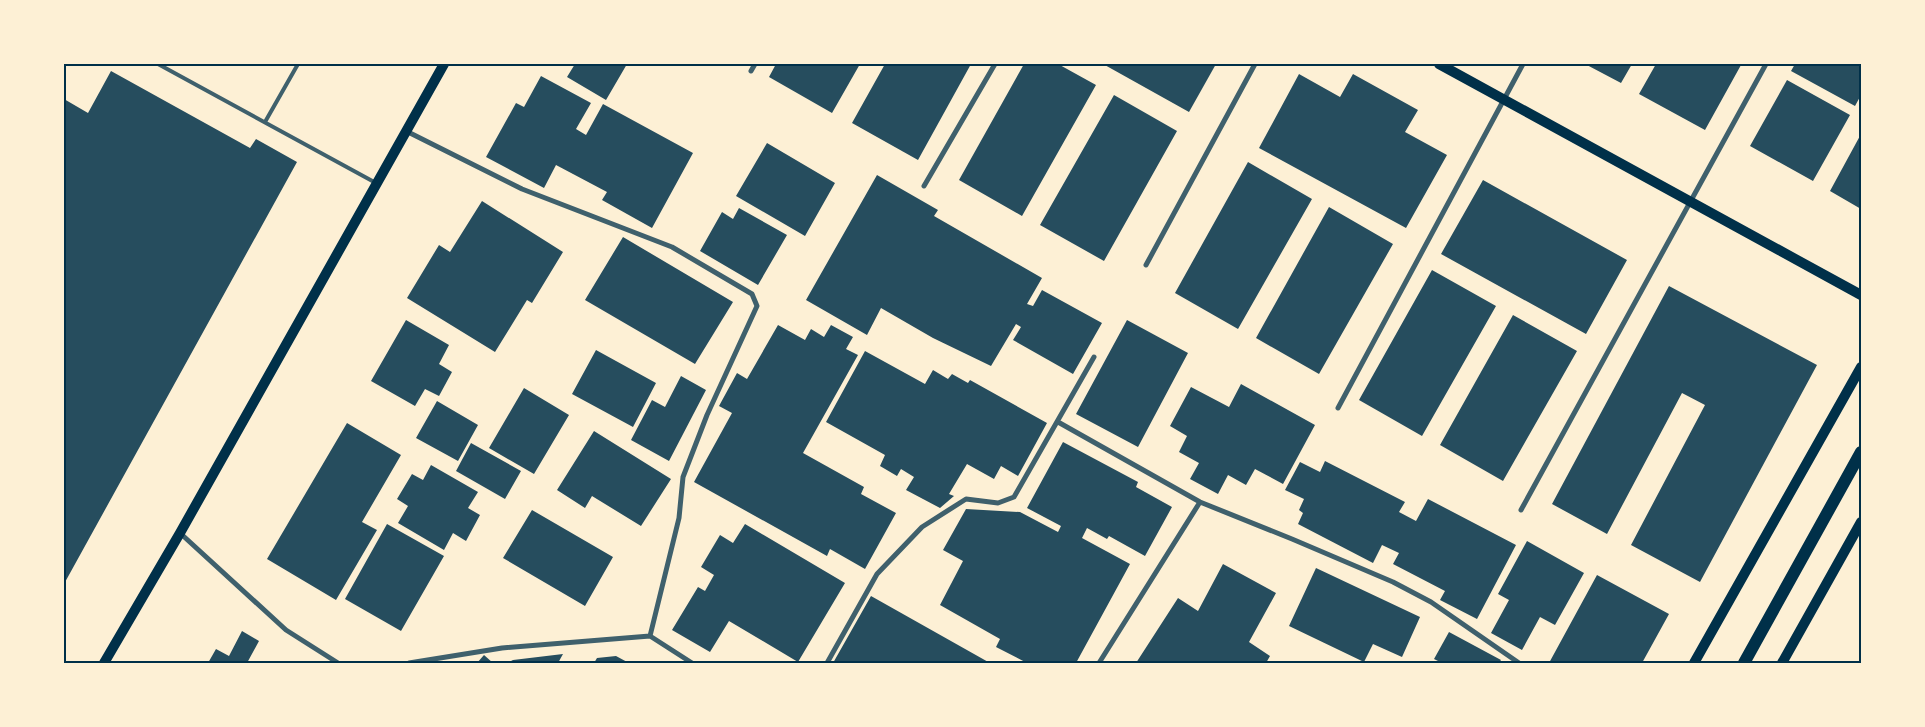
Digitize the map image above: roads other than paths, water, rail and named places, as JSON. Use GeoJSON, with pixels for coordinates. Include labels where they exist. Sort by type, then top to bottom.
{"type":"FeatureCollection","features":[{"type":"Feature","properties":{"kind":"main road"},"geometry":{"type":"LineString","coordinates":[[104,663],[180,533],[444,64]]}},
{"type":"Feature","properties":{"kind":"main road"},"geometry":{"type":"LineString","coordinates":[[1439,64],[1861,295]]}},
{"type":"Feature","properties":{"kind":"main road"},"geometry":{"type":"LineString","coordinates":[[1694,663],[1861,367]]}},
{"type":"Feature","properties":{"kind":"main road"},"geometry":{"type":"LineString","coordinates":[[1744,663],[1861,452]]}},
{"type":"Feature","properties":{"kind":"main road"},"geometry":{"type":"LineString","coordinates":[[1782,663],[1861,522]]}},
{"type":"Feature","properties":{"kind":"street"},"geometry":{"type":"LineString","coordinates":[[751,71],[755,64]]}},
{"type":"Feature","properties":{"kind":"street"},"geometry":{"type":"LineString","coordinates":[[924,186],[995,64]]}},
{"type":"Feature","properties":{"kind":"street"},"geometry":{"type":"LineString","coordinates":[[1146,265],[1255,64]]}},
{"type":"Feature","properties":{"kind":"street"},"geometry":{"type":"LineString","coordinates":[[1338,408],[1523,64]]}},
{"type":"Feature","properties":{"kind":"street"},"geometry":{"type":"LineString","coordinates":[[1521,510],[1766,64]]}},
{"type":"Feature","properties":{"kind":"street"},"geometry":{"type":"LineString","coordinates":[[406,131],[522,189],[672,247],[752,294],[757,306],[707,415],[683,477],[679,518],[650,636]]}},
{"type":"Feature","properties":{"kind":"street"},"geometry":{"type":"LineString","coordinates":[[827,663],[877,574],[922,527],[966,499],[998,503],[1014,497],[1094,357]]}},
{"type":"Feature","properties":{"kind":"street"},"geometry":{"type":"LineString","coordinates":[[1058,422],[1200,502],[1292,538],[1393,582],[1431,602],[1519,663]]}},
{"type":"Feature","properties":{"kind":"street"},"geometry":{"type":"LineString","coordinates":[[1099,663],[1200,502]]}},
{"type":"Feature","properties":{"kind":"street"},"geometry":{"type":"LineString","coordinates":[[180,533],[286,630],[338,663]]}},
{"type":"Feature","properties":{"kind":"street"},"geometry":{"type":"LineString","coordinates":[[409,663],[502,648],[650,636],[692,663]]}},
{"type":"Feature","properties":{"kind":"lane"},"geometry":{"type":"LineString","coordinates":[[158,64],[378,184]]}},
{"type":"Feature","properties":{"kind":"lane"},"geometry":{"type":"LineString","coordinates":[[265,122],[298,64]]}}]}
